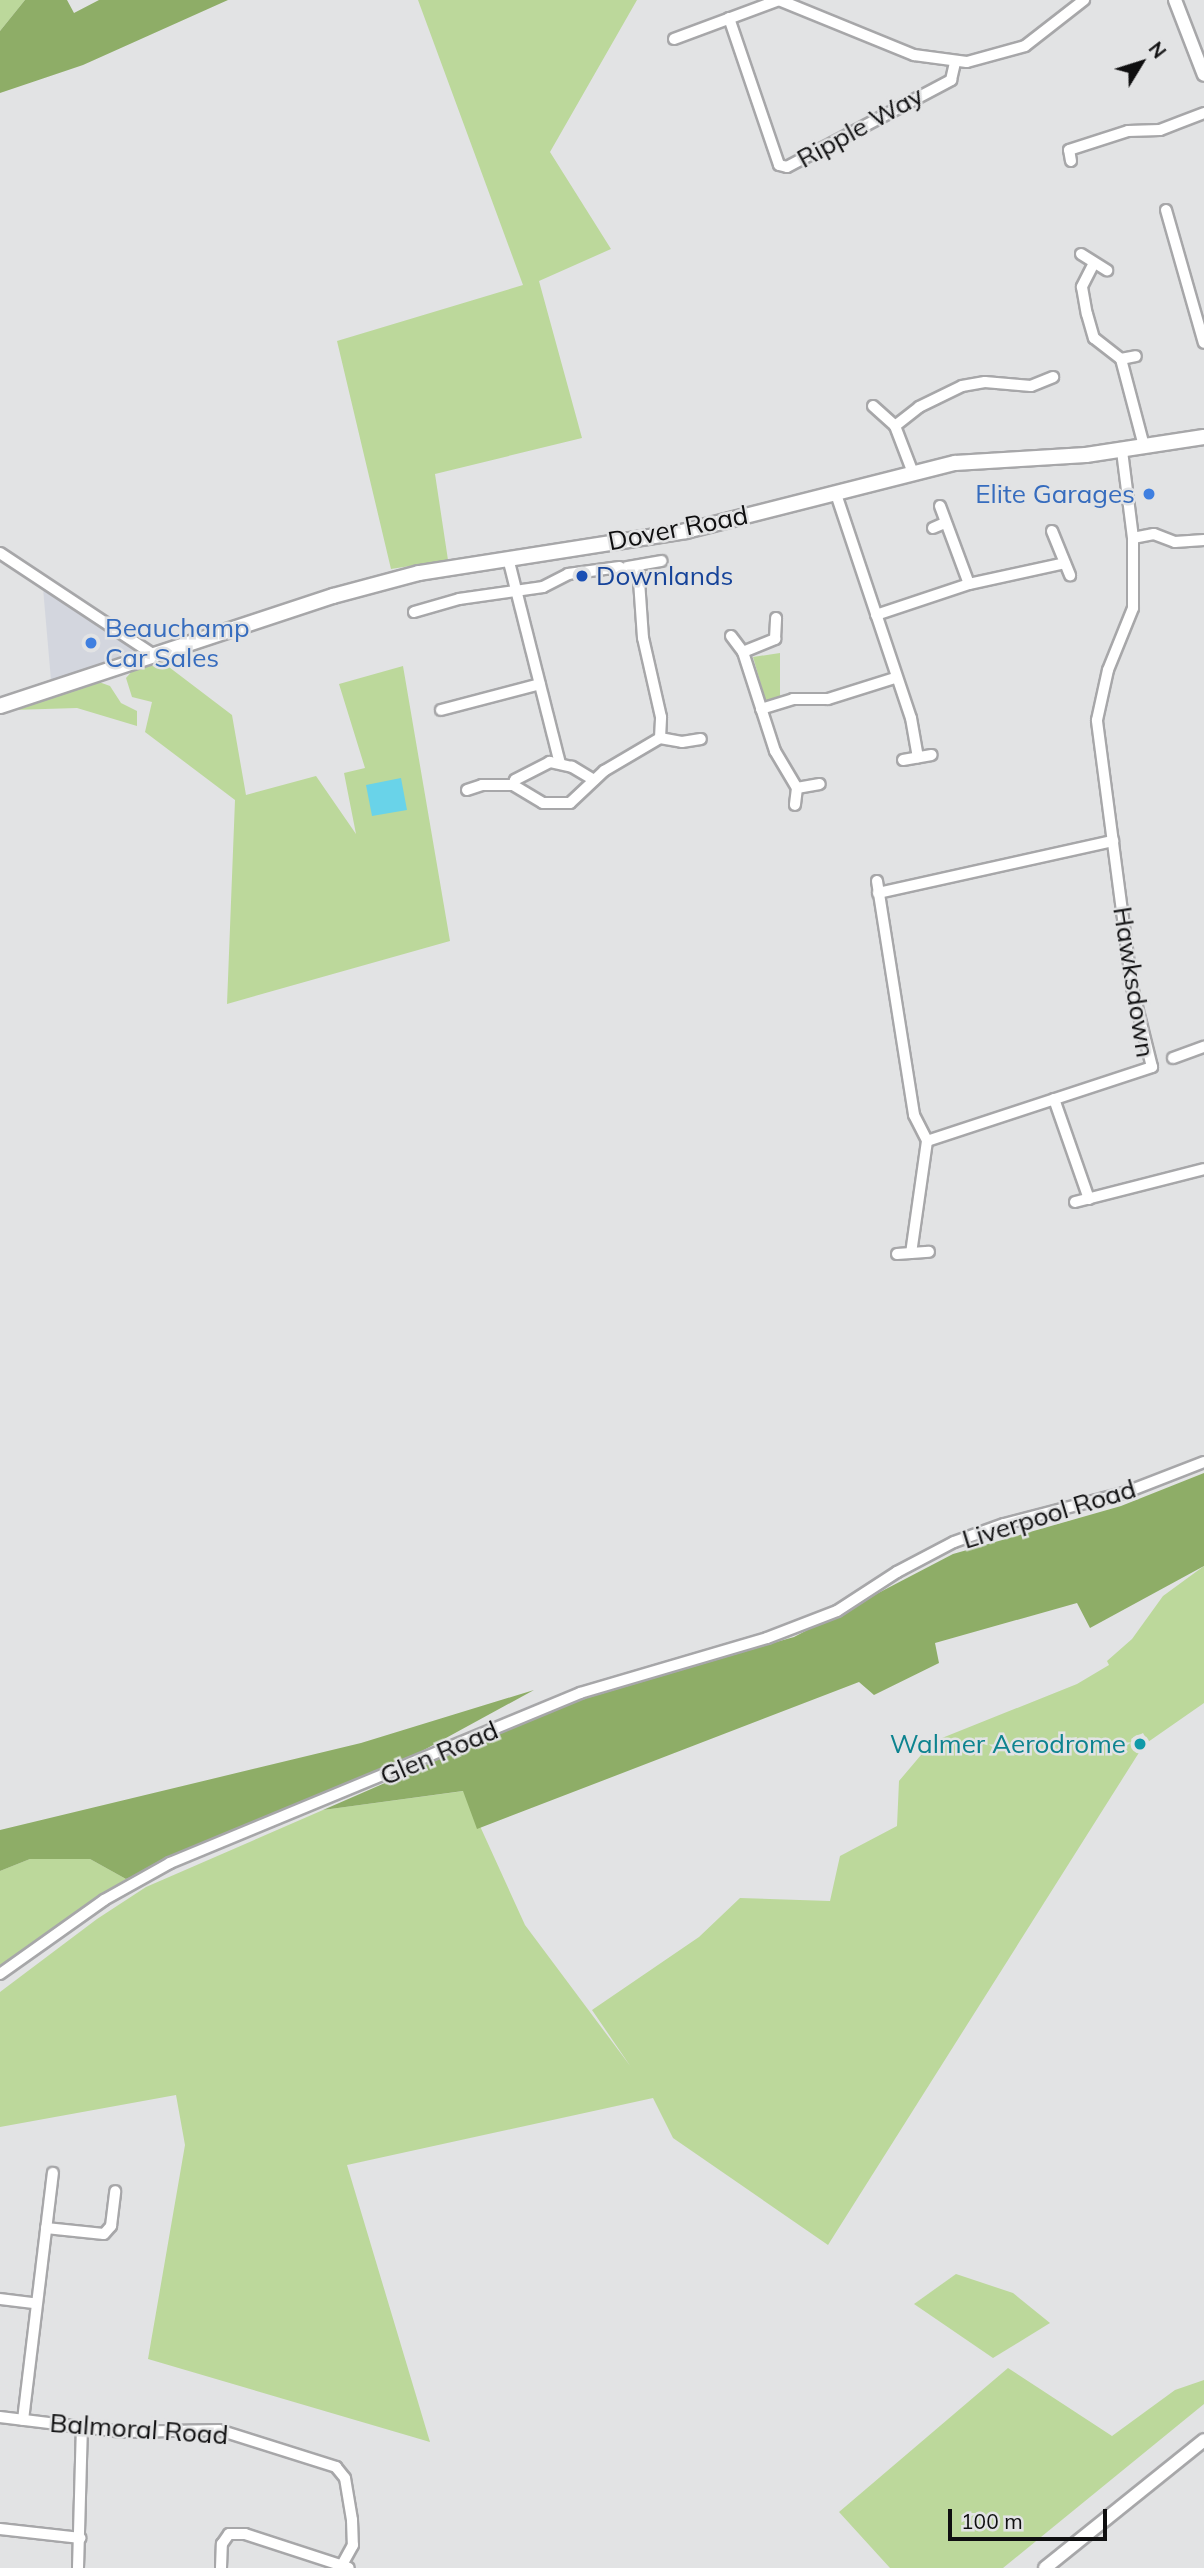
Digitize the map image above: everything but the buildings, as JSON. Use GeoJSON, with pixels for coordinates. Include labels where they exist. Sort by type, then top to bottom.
{"type":"FeatureCollection","features":[{"type":"Feature","properties":{"kind":"main road","name":"Dover Road"},"geometry":{"type":"LineString","coordinates":[[0,706],[360,587],[508,558],[676,533],[913,473],[988,458],[1122,451],[1204,437]]}},
{"type":"Feature","properties":{"kind":"street"},"geometry":{"type":"LineString","coordinates":[[674,39],[779,0],[914,55],[955,63],[990,59],[1025,46],[1077,2]]}},
{"type":"Feature","properties":{"kind":"street"},"geometry":{"type":"LineString","coordinates":[[1175,0],[1204,75]]}},
{"type":"Feature","properties":{"kind":"street","name":"Ripple Way"},"geometry":{"type":"LineString","coordinates":[[729,18],[779,165],[787,167],[951,80],[955,63]]}},
{"type":"Feature","properties":{"kind":"street"},"geometry":{"type":"LineString","coordinates":[[1071,161],[1069,149],[1128,131],[1160,130],[1204,113]]}},
{"type":"Feature","properties":{"kind":"street"},"geometry":{"type":"LineString","coordinates":[[1166,210],[1204,343]]}},
{"type":"Feature","properties":{"kind":"street"},"geometry":{"type":"LineString","coordinates":[[1081,254],[1107,270]]}},
{"type":"Feature","properties":{"kind":"street"},"geometry":{"type":"LineString","coordinates":[[1094,262],[1082,287],[1087,314],[1094,338],[1121,359],[1144,446]]}},
{"type":"Feature","properties":{"kind":"street"},"geometry":{"type":"LineString","coordinates":[[1121,359],[1136,356]]}},
{"type":"Feature","properties":{"kind":"street"},"geometry":{"type":"LineString","coordinates":[[895,426],[942,394],[962,386],[985,382],[1031,386],[1053,377]]}},
{"type":"Feature","properties":{"kind":"street"},"geometry":{"type":"LineString","coordinates":[[873,406],[895,426],[913,473]]}},
{"type":"Feature","properties":{"kind":"street","name":"Hawksdown"},"geometry":{"type":"LineString","coordinates":[[927,1141],[1152,1067],[1132,987],[1097,720],[1108,670],[1133,608],[1133,538],[1122,451]]}},
{"type":"Feature","properties":{"kind":"street"},"geometry":{"type":"LineString","coordinates":[[836,494],[895,678],[911,718],[918,757]]}},
{"type":"Feature","properties":{"kind":"street"},"geometry":{"type":"LineString","coordinates":[[940,506],[970,584]]}},
{"type":"Feature","properties":{"kind":"street"},"geometry":{"type":"LineString","coordinates":[[933,528],[945,523]]}},
{"type":"Feature","properties":{"kind":"street"},"geometry":{"type":"LineString","coordinates":[[1052,531],[1070,575]]}},
{"type":"Feature","properties":{"kind":"street"},"geometry":{"type":"LineString","coordinates":[[1133,538],[1154,534],[1175,542],[1204,540]]}},
{"type":"Feature","properties":{"kind":"street"},"geometry":{"type":"LineString","coordinates":[[0,553],[154,655]]}},
{"type":"Feature","properties":{"kind":"street"},"geometry":{"type":"LineString","coordinates":[[508,558],[560,763]]}},
{"type":"Feature","properties":{"kind":"street"},"geometry":{"type":"LineString","coordinates":[[414,612],[516,589],[543,587],[568,574],[661,562]]}},
{"type":"Feature","properties":{"kind":"street"},"geometry":{"type":"LineString","coordinates":[[876,615],[970,584],[1065,563]]}},
{"type":"Feature","properties":{"kind":"street"},"geometry":{"type":"LineString","coordinates":[[628,567],[661,717],[660,738]]}},
{"type":"Feature","properties":{"kind":"street"},"geometry":{"type":"LineString","coordinates":[[743,652],[775,639],[776,618]]}},
{"type":"Feature","properties":{"kind":"street"},"geometry":{"type":"LineString","coordinates":[[731,636],[743,652],[775,751],[797,788],[795,805]]}},
{"type":"Feature","properties":{"kind":"street"},"geometry":{"type":"LineString","coordinates":[[761,709],[793,699],[828,699],[895,678]]}},
{"type":"Feature","properties":{"kind":"street"},"geometry":{"type":"LineString","coordinates":[[441,710],[540,684]]}},
{"type":"Feature","properties":{"kind":"street"},"geometry":{"type":"LineString","coordinates":[[513,785],[544,803],[570,803],[594,780],[660,738],[682,742],[701,739]]}},
{"type":"Feature","properties":{"kind":"street"},"geometry":{"type":"LineString","coordinates":[[903,760],[932,755]]}},
{"type":"Feature","properties":{"kind":"street"},"geometry":{"type":"LineString","coordinates":[[467,790],[513,785],[534,768],[560,763],[594,780]]}},
{"type":"Feature","properties":{"kind":"street"},"geometry":{"type":"LineString","coordinates":[[797,788],[820,784]]}},
{"type":"Feature","properties":{"kind":"street"},"geometry":{"type":"LineString","coordinates":[[878,893],[1113,841]]}},
{"type":"Feature","properties":{"kind":"street"},"geometry":{"type":"LineString","coordinates":[[877,881],[914,1115],[927,1141],[911,1253]]}},
{"type":"Feature","properties":{"kind":"street"},"geometry":{"type":"LineString","coordinates":[[1173,1058],[1204,1047]]}},
{"type":"Feature","properties":{"kind":"street"},"geometry":{"type":"LineString","coordinates":[[1054,1099],[1088,1199]]}},
{"type":"Feature","properties":{"kind":"street"},"geometry":{"type":"LineString","coordinates":[[1075,1202],[1204,1169]]}},
{"type":"Feature","properties":{"kind":"street"},"geometry":{"type":"LineString","coordinates":[[897,1254],[929,1252]]}},
{"type":"Feature","properties":{"kind":"street","name":"Liverpool Road"},"geometry":{"type":"LineString","coordinates":[[897,1572],[1004,1524],[1124,1493],[1204,1462]]}},
{"type":"Feature","properties":{"kind":"street","name":"Glen Road"},"geometry":{"type":"LineString","coordinates":[[0,1974],[104,1900],[170,1863],[580,1693],[791,1629],[837,1611],[897,1572]]}},
{"type":"Feature","properties":{"kind":"street"},"geometry":{"type":"LineString","coordinates":[[23,2420],[35,2303],[53,2173]]}},
{"type":"Feature","properties":{"kind":"street"},"geometry":{"type":"LineString","coordinates":[[46,2228],[104,2234],[111,2226],[115,2191]]}},
{"type":"Feature","properties":{"kind":"street"},"geometry":{"type":"LineString","coordinates":[[0,2299],[35,2303]]}},
{"type":"Feature","properties":{"kind":"street","name":"Balmoral Road"},"geometry":{"type":"LineString","coordinates":[[0,2417],[82,2428],[153,2433],[219,2430],[336,2467],[345,2478],[353,2545],[345,2567],[245,2534],[229,2534],[222,2544],[221,2568]]}},
{"type":"Feature","properties":{"kind":"street"},"geometry":{"type":"LineString","coordinates":[[78,2568],[82,2428]]}},
{"type":"Feature","properties":{"kind":"street"},"geometry":{"type":"LineString","coordinates":[[1045,2568],[1204,2440]]}},
{"type":"Feature","properties":{"kind":"street"},"geometry":{"type":"LineString","coordinates":[[0,2529],[80,2538]]}},
{"type":"Feature","properties":{"kind":"shaded area"},"geometry":{"type":"Polygon","coordinates":[[[43,588],[125,637],[137,651],[51,680],[43,588]]]}},
{"type":"Feature","properties":{"kind":"green space"},"geometry":{"type":"Polygon","coordinates":[[[0,0],[25,0],[0,31],[0,0]]]}},
{"type":"Feature","properties":{"kind":"green space"},"geometry":{"type":"Polygon","coordinates":[[[25,0],[67,0],[74,13],[99,0],[228,0],[83,65],[0,93],[0,31],[25,0]]]}},
{"type":"Feature","properties":{"kind":"green space"},"geometry":{"type":"Polygon","coordinates":[[[418,0],[637,0],[550,152],[611,249],[539,281],[582,438],[435,474],[448,560],[391,569],[337,341],[523,285],[418,0]]]}},
{"type":"Feature","properties":{"kind":"green space"},"geometry":{"type":"Polygon","coordinates":[[[780,653],[780,697],[766,702],[753,657],[780,653]]]}},
{"type":"Feature","properties":{"kind":"green space"},"geometry":{"type":"Polygon","coordinates":[[[161,661],[232,715],[246,795],[316,776],[356,834],[344,773],[365,768],[339,684],[403,666],[450,941],[227,1004],[235,800],[145,732],[152,702],[132,697],[126,678],[134,669],[161,661]]]}},
{"type":"Feature","properties":{"kind":"green space"},"geometry":{"type":"Polygon","coordinates":[[[99,682],[110,686],[121,703],[137,711],[137,726],[77,708],[12,710],[99,682]]]}},
{"type":"Feature","properties":{"kind":"green space"},"geometry":{"type":"Polygon","coordinates":[[[1204,1473],[1204,1566],[1090,1628],[1077,1603],[935,1643],[939,1663],[874,1695],[859,1682],[477,1829],[463,1791],[323,1810],[582,1697],[794,1637],[953,1554],[1121,1506],[1204,1473]]]}},
{"type":"Feature","properties":{"kind":"green space"},"geometry":{"type":"Polygon","coordinates":[[[1204,1566],[1204,1703],[1148,1742],[1143,1733],[1131,1739],[1140,1751],[828,2245],[673,2138],[653,2098],[347,2165],[430,2442],[148,2359],[185,2145],[176,2095],[0,2127],[0,1992],[97,1919],[146,1887],[323,1810],[464,1791],[525,1925],[631,2067],[592,2010],[699,1937],[740,1898],[830,1901],[840,1856],[897,1826],[899,1781],[932,1742],[1077,1684],[1109,1665],[1107,1661],[1132,1639],[1163,1596],[1204,1566]]]}},
{"type":"Feature","properties":{"kind":"green space"},"geometry":{"type":"Polygon","coordinates":[[[534,1690],[413,1756],[126,1879],[90,1859],[30,1859],[0,1871],[0,1830],[361,1743],[534,1690]]]}},
{"type":"Feature","properties":{"kind":"green space"},"geometry":{"type":"Polygon","coordinates":[[[30,1859],[90,1859],[126,1879],[0,1967],[0,1871],[30,1859]]]}},
{"type":"Feature","properties":{"kind":"green space"},"geometry":{"type":"Polygon","coordinates":[[[956,2274],[1013,2293],[1050,2323],[993,2358],[914,2304],[956,2274]]]}},
{"type":"Feature","properties":{"kind":"green space"},"geometry":{"type":"Polygon","coordinates":[[[1008,2368],[1112,2436],[1175,2390],[1204,2380],[1204,2404],[1003,2568],[890,2568],[839,2512],[1008,2368]]]}},
{"type":"Feature","properties":{"kind":"water"},"geometry":{"type":"Polygon","coordinates":[[[401,778],[407,810],[372,816],[366,785],[401,778]]]}},
{"type":"Feature","properties":{"kind":"place","name":"Elite Garages"},"geometry":{"type":"Point","coordinates":[1149,494]}},
{"type":"Feature","properties":{"kind":"place","name":"Downlands"},"geometry":{"type":"Point","coordinates":[582,576]}},
{"type":"Feature","properties":{"kind":"place","name":"Beauchamp Car Sales"},"geometry":{"type":"Point","coordinates":[91,643]}},
{"type":"Feature","properties":{"kind":"place","name":"Walmer Aerodrome"},"geometry":{"type":"Point","coordinates":[1140,1744]}}]}
